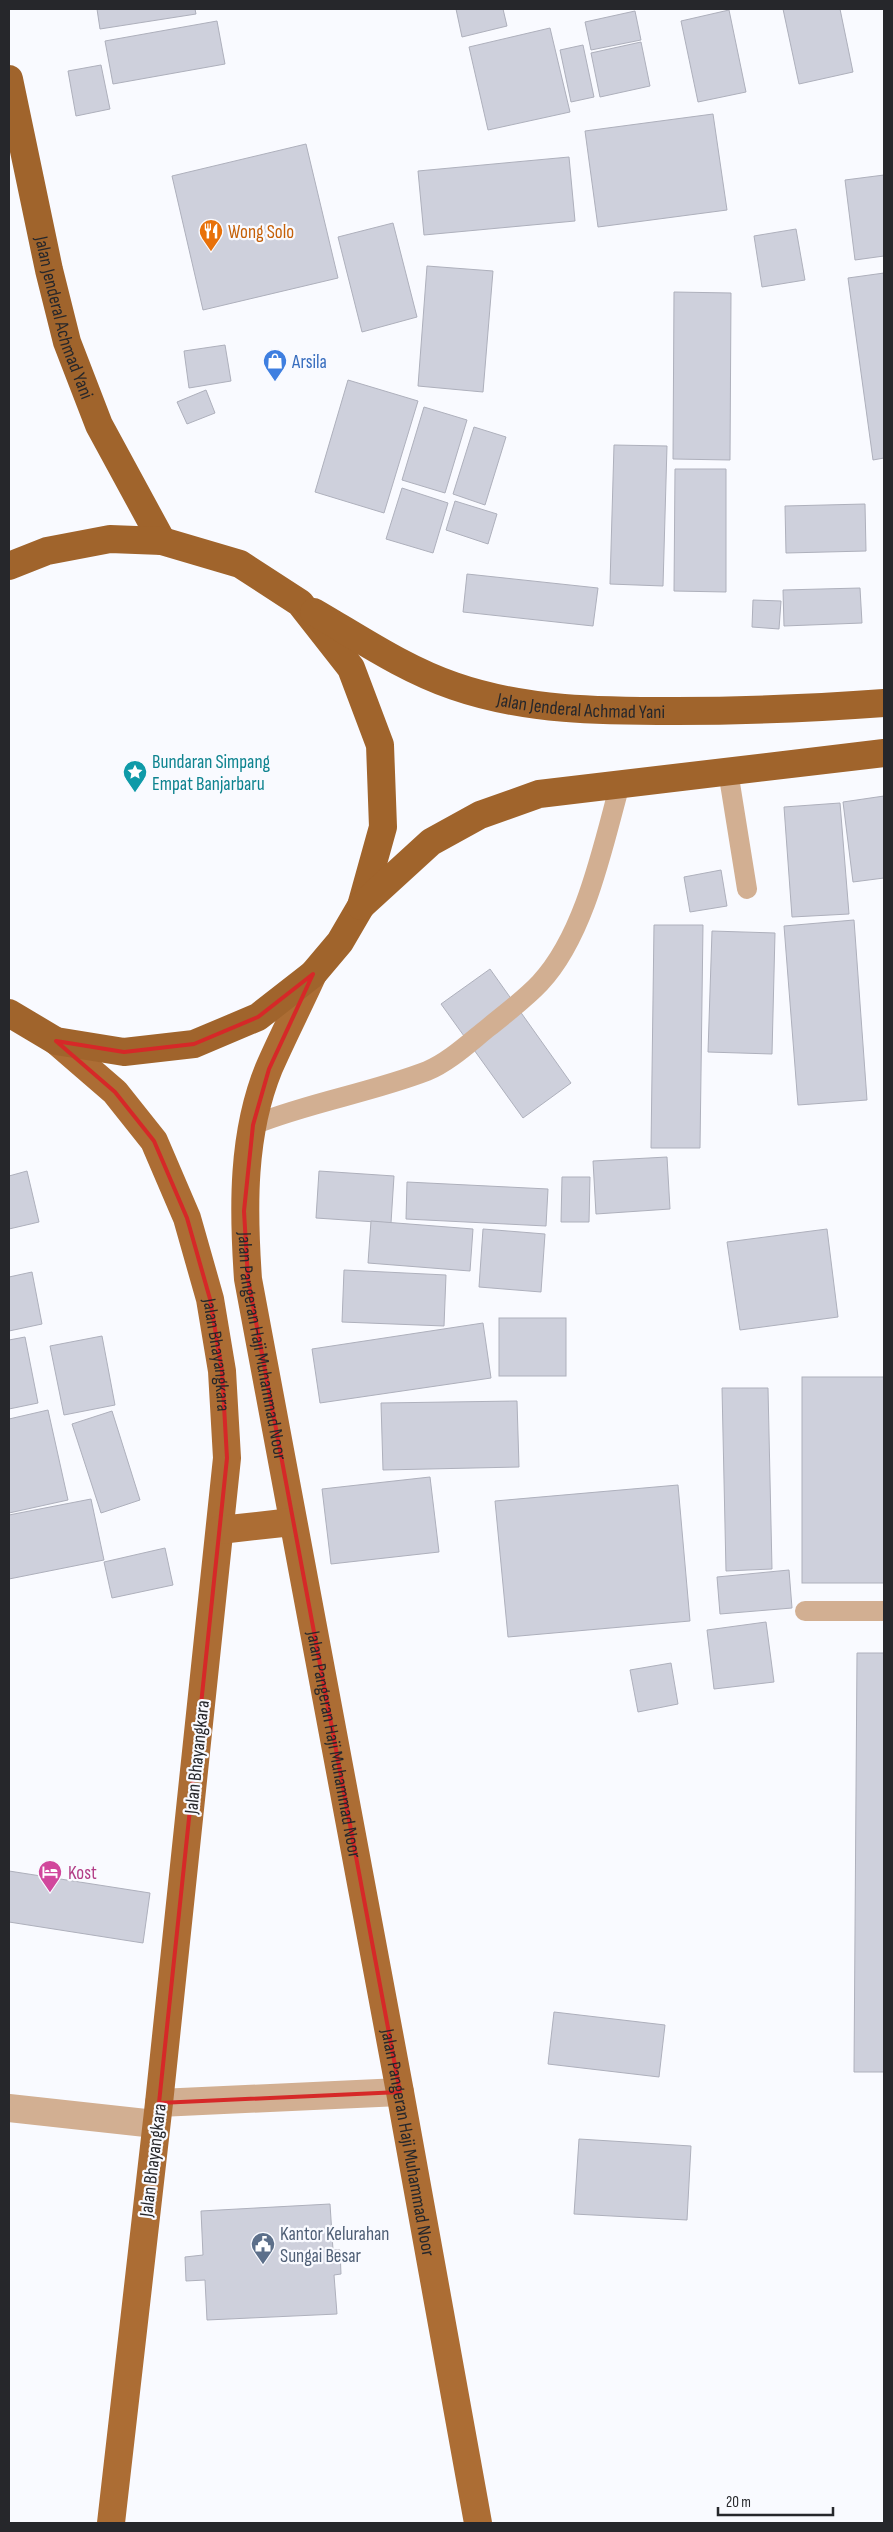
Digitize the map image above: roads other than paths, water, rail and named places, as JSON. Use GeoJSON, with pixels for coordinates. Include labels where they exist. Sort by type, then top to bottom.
{"type":"FeatureCollection","features":[{"type":"Feature","properties":{"kind":"highway","name":"Jalan Jenderal Achmad Yani"},"geometry":{"type":"LineString","coordinates":[[9,79],[49,270],[67,342],[99,425],[162,541]]}},
{"type":"Feature","properties":{"kind":"highway"},"geometry":{"type":"LineString","coordinates":[[9,566],[47,551],[110,539],[162,541],[240,564],[300,603],[351,668],[380,745],[383,827],[360,906],[340,942],[314,974],[258,1017],[194,1044],[124,1052],[56,1041],[9,1013]]}},
{"type":"Feature","properties":{"kind":"highway","name":"Jalan Jenderal Achmad Yani"},"geometry":{"type":"LineString","coordinates":[[300,603],[397,660],[454,686],[515,702],[585,711],[781,710],[884,703]]}},
{"type":"Feature","properties":{"kind":"highway"},"geometry":{"type":"LineString","coordinates":[[360,906],[431,842],[480,815],[539,794],[884,753]]}},
{"type":"Feature","properties":{"kind":"main road","name":"Jalan Pangeran Haji Muhammad Noor"},"geometry":{"type":"LineString","coordinates":[[314,974],[269,1069],[253,1125],[247,1158],[244,1211],[248,1278],[292,1522],[400,2092],[478,2523]]}},
{"type":"Feature","properties":{"kind":"main road","name":"Jalan Bhayangkara"},"geometry":{"type":"LineString","coordinates":[[56,1041],[115,1092],[154,1140],[187,1218],[210,1299],[222,1371],[227,1458],[111,2523]]}},
{"type":"Feature","properties":{"kind":"main road"},"geometry":{"type":"LineString","coordinates":[[220,1530],[292,1522]]}},
{"type":"Feature","properties":{"kind":"street"},"geometry":{"type":"LineString","coordinates":[[9,2108],[157,2113],[400,2092]]}},
{"type":"Feature","properties":{"kind":"lane"},"geometry":{"type":"LineString","coordinates":[[728,771],[747,889]]}},
{"type":"Feature","properties":{"kind":"lane"},"geometry":{"type":"LineString","coordinates":[[253,1125],[289,1110],[332,1101],[429,1070],[467,1045],[541,982],[560,956],[578,921],[592,885],[620,784]]}},
{"type":"Feature","properties":{"kind":"lane"},"geometry":{"type":"LineString","coordinates":[[805,1611],[884,1611]]}},
{"type":"Feature","properties":{"kind":"place","name":"Wong Solo"},"geometry":{"type":"Point","coordinates":[211,252]}},
{"type":"Feature","properties":{"kind":"place","name":"Arsila"},"geometry":{"type":"Point","coordinates":[275,382]}},
{"type":"Feature","properties":{"kind":"place","name":"Bundaran Simpang Empat Banjarbaru"},"geometry":{"type":"Point","coordinates":[135,793]}},
{"type":"Feature","properties":{"kind":"place","name":"Kost"},"geometry":{"type":"Point","coordinates":[50,1893]}},
{"type":"Feature","properties":{"kind":"place","name":"Kantor Kelurahan Sungai Besar"},"geometry":{"type":"Point","coordinates":[263,2265]}}]}
